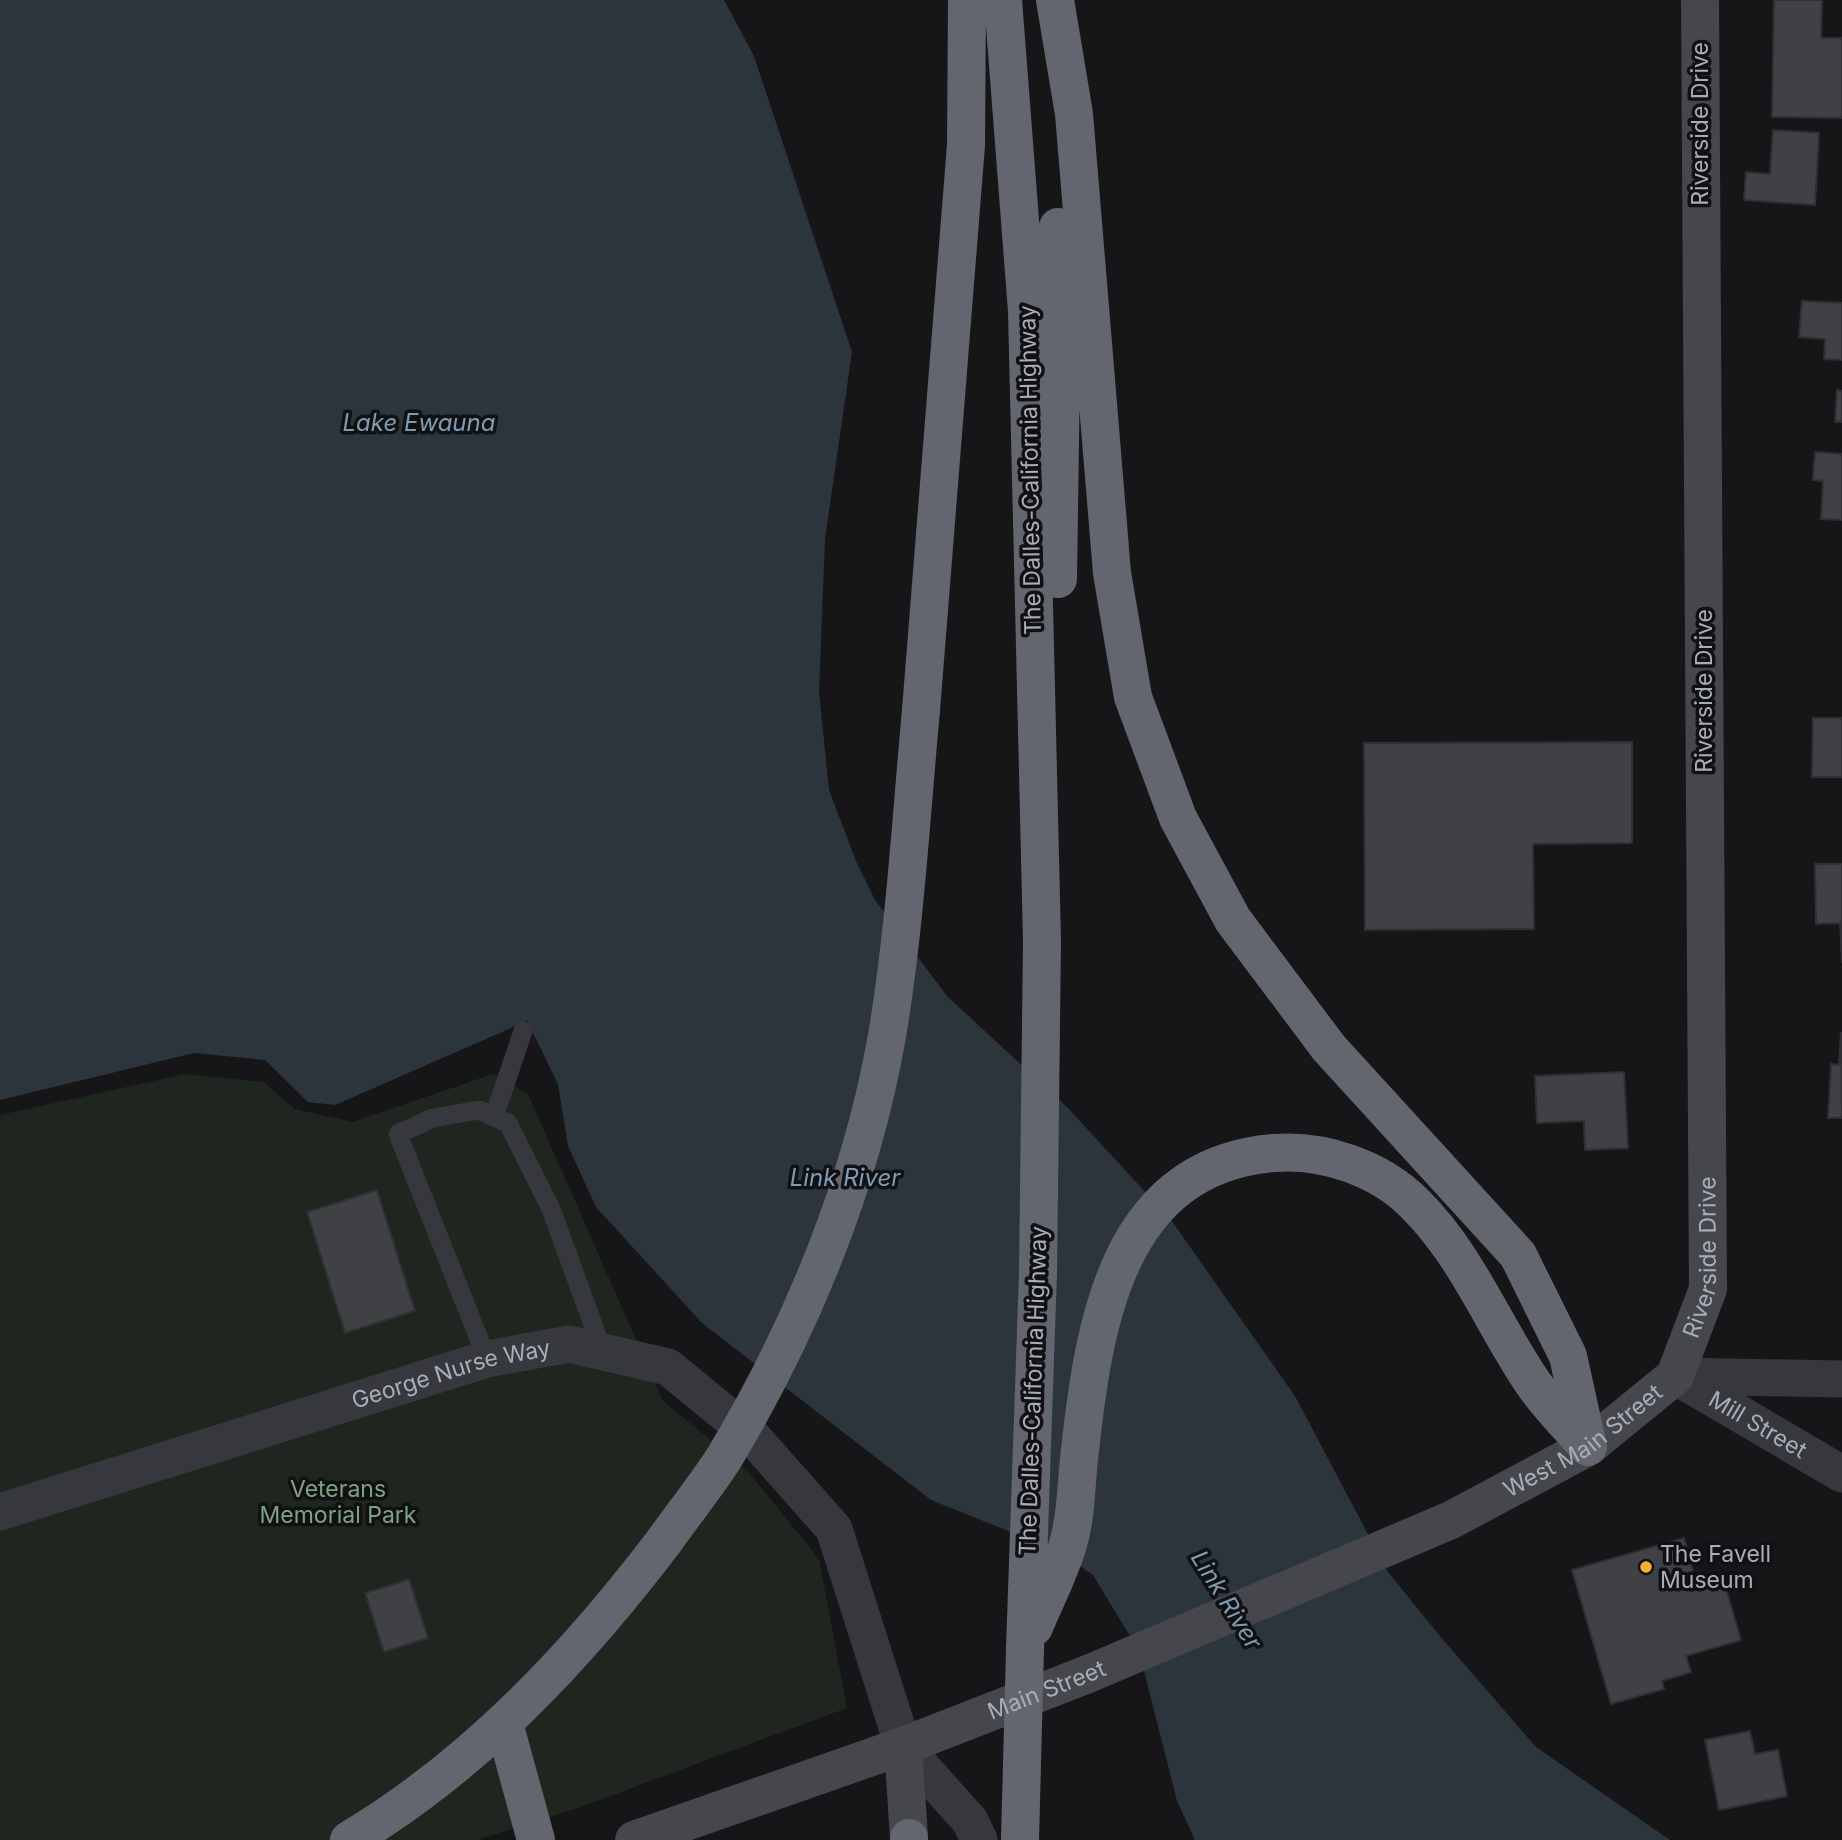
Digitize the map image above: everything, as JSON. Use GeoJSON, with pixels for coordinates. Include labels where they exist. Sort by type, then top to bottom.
{"type":"FeatureCollection","features":[{"type":"Feature","properties":{"kind":"highway"},"geometry":{"type":"LineString","coordinates":[[349,1840],[445,1772],[504,1723],[588,1636],[665,1539],[723,1460],[798,1319],[834,1228],[853,1169],[886,1037],[903,912],[966,145],[967,0]]}},
{"type":"Feature","properties":{"kind":"highway","name":"The Dalles-California Highway"},"geometry":{"type":"LineString","coordinates":[[1003,0],[1027,311],[1042,941],[1038,1272],[1020,1840]]}},
{"type":"Feature","properties":{"kind":"highway","name":"The Dalles-California Highway"},"geometry":{"type":"LineString","coordinates":[[1042,941],[1056,708],[1062,302],[1046,0]]}},
{"type":"Feature","properties":{"kind":"highway"},"geometry":{"type":"LineString","coordinates":[[1055,0],[1074,114],[1112,573],[1133,697],[1178,818],[1233,920],[1329,1048],[1518,1255],[1568,1356],[1588,1447]]}},
{"type":"Feature","properties":{"kind":"highway"},"geometry":{"type":"LineString","coordinates":[[1025,1649],[1069,1543],[1086,1395],[1099,1318],[1120,1264],[1153,1211],[1187,1181],[1236,1159],[1292,1152],[1335,1159],[1377,1174],[1412,1200],[1442,1233],[1485,1297],[1533,1384],[1588,1447]]}},
{"type":"Feature","properties":{"kind":"highway"},"geometry":{"type":"LineString","coordinates":[[504,1723],[536,1840]]}},
{"type":"Feature","properties":{"kind":"street","name":"Riverside Drive"},"geometry":{"type":"LineString","coordinates":[[1675,1376],[1708,1289],[1700,0]]}},
{"type":"Feature","properties":{"kind":"street","name":"George Nurse Way"},"geometry":{"type":"LineString","coordinates":[[0,1512],[487,1360],[569,1344],[667,1367],[750,1434],[834,1529],[903,1746]]}},
{"type":"Feature","properties":{"kind":"street","name":"West Main Street"},"geometry":{"type":"LineString","coordinates":[[1451,1520],[1588,1447],[1675,1376],[1842,1379]]}},
{"type":"Feature","properties":{"kind":"street","name":"Mill Street"},"geometry":{"type":"LineString","coordinates":[[1675,1376],[1842,1474]]}},
{"type":"Feature","properties":{"kind":"street","name":"Main Street"},"geometry":{"type":"LineString","coordinates":[[634,1840],[903,1746],[1088,1674],[1451,1520]]}},
{"type":"Feature","properties":{"kind":"street"},"geometry":{"type":"LineString","coordinates":[[903,1746],[909,1839]]}},
{"type":"Feature","properties":{"kind":"street"},"geometry":{"type":"LineString","coordinates":[[903,1746],[970,1821],[979,1840]]}},
{"type":"Feature","properties":{"kind":"lane"},"geometry":{"type":"LineString","coordinates":[[494,1117],[523,1031]]}},
{"type":"Feature","properties":{"kind":"lane"},"geometry":{"type":"LineString","coordinates":[[487,1360],[398,1134],[433,1118],[479,1110],[508,1123],[551,1209],[603,1352]]}},
{"type":"Feature","properties":{"kind":"green space","name":"Veterans Memorial Park"},"geometry":{"type":"Polygon","coordinates":[[[185,1074],[263,1082],[295,1109],[352,1122],[493,1074],[528,1094],[663,1401],[747,1470],[819,1559],[847,1708],[578,1808],[477,1840],[0,1840],[0,1115],[185,1074]]]}},
{"type":"Feature","properties":{"kind":"water","name":"Lake Ewauna"},"geometry":{"type":"Polygon","coordinates":[[[0,0],[724,0],[754,56],[852,352],[825,539],[819,691],[829,790],[856,861],[875,900],[947,996],[1067,1107],[1171,1220],[1295,1396],[1388,1572],[1439,1635],[1536,1747],[1670,1840],[1195,1840],[1177,1801],[1139,1651],[1093,1575],[1058,1551],[931,1500],[702,1323],[596,1207],[568,1146],[558,1084],[527,1021],[335,1105],[308,1102],[265,1060],[194,1053],[0,1100],[0,0]]]}},
{"type":"Feature","properties":{"kind":"building"},"geometry":{"type":"Polygon","coordinates":[[[1774,0],[1822,0],[1821,38],[1842,38],[1842,118],[1772,117],[1774,0]]]}},
{"type":"Feature","properties":{"kind":"building"},"geometry":{"type":"Polygon","coordinates":[[[1773,130],[1819,133],[1815,205],[1744,200],[1746,172],[1770,174],[1773,130]]]}},
{"type":"Feature","properties":{"kind":"building"},"geometry":{"type":"Polygon","coordinates":[[[1802,301],[1842,303],[1842,360],[1824,359],[1825,339],[1799,337],[1802,301]]]}},
{"type":"Feature","properties":{"kind":"building"},"geometry":{"type":"Polygon","coordinates":[[[1837,390],[1842,391],[1842,422],[1835,422],[1837,390]]]}},
{"type":"Feature","properties":{"kind":"building"},"geometry":{"type":"Polygon","coordinates":[[[1815,452],[1842,454],[1842,520],[1821,519],[1823,481],[1813,480],[1815,452]]]}},
{"type":"Feature","properties":{"kind":"building"},"geometry":{"type":"Polygon","coordinates":[[[1813,718],[1842,718],[1842,777],[1812,777],[1813,718]]]}},
{"type":"Feature","properties":{"kind":"building"},"geometry":{"type":"Polygon","coordinates":[[[1632,742],[1632,843],[1533,844],[1534,929],[1365,930],[1364,743],[1632,742]]]}},
{"type":"Feature","properties":{"kind":"building"},"geometry":{"type":"Polygon","coordinates":[[[1815,864],[1842,864],[1842,963],[1840,923],[1816,924],[1815,864]]]}},
{"type":"Feature","properties":{"kind":"building"},"geometry":{"type":"Polygon","coordinates":[[[1841,1032],[1842,1118],[1828,1118],[1831,1064],[1839,1065],[1841,1032]]]}},
{"type":"Feature","properties":{"kind":"building"},"geometry":{"type":"Polygon","coordinates":[[[1624,1072],[1628,1148],[1585,1150],[1584,1121],[1537,1123],[1535,1076],[1624,1072]]]}},
{"type":"Feature","properties":{"kind":"building"},"geometry":{"type":"Polygon","coordinates":[[[377,1190],[415,1311],[345,1333],[307,1212],[377,1190]]]}},
{"type":"Feature","properties":{"kind":"building"},"geometry":{"type":"Polygon","coordinates":[[[1684,1538],[1696,1582],[1722,1575],[1741,1640],[1686,1656],[1691,1672],[1662,1681],[1664,1689],[1611,1704],[1572,1570],[1684,1538]]]}},
{"type":"Feature","properties":{"kind":"building"},"geometry":{"type":"Polygon","coordinates":[[[409,1579],[428,1638],[384,1652],[365,1593],[409,1579]]]}},
{"type":"Feature","properties":{"kind":"building"},"geometry":{"type":"Polygon","coordinates":[[[1750,1731],[1755,1754],[1778,1750],[1787,1796],[1719,1810],[1705,1740],[1750,1731]]]}},
{"type":"Feature","properties":{"kind":"place","name":"The Favell Museum"},"geometry":{"type":"Point","coordinates":[1646,1567]}},
{"type":"Feature","properties":{"kind":"water label","name":"Link River"},"geometry":{"type":"Point","coordinates":[845,1178]}},
{"type":"Feature","properties":{"kind":"water label","name":"Link River"},"geometry":{"type":"Point","coordinates":[1226,1600]}}]}
